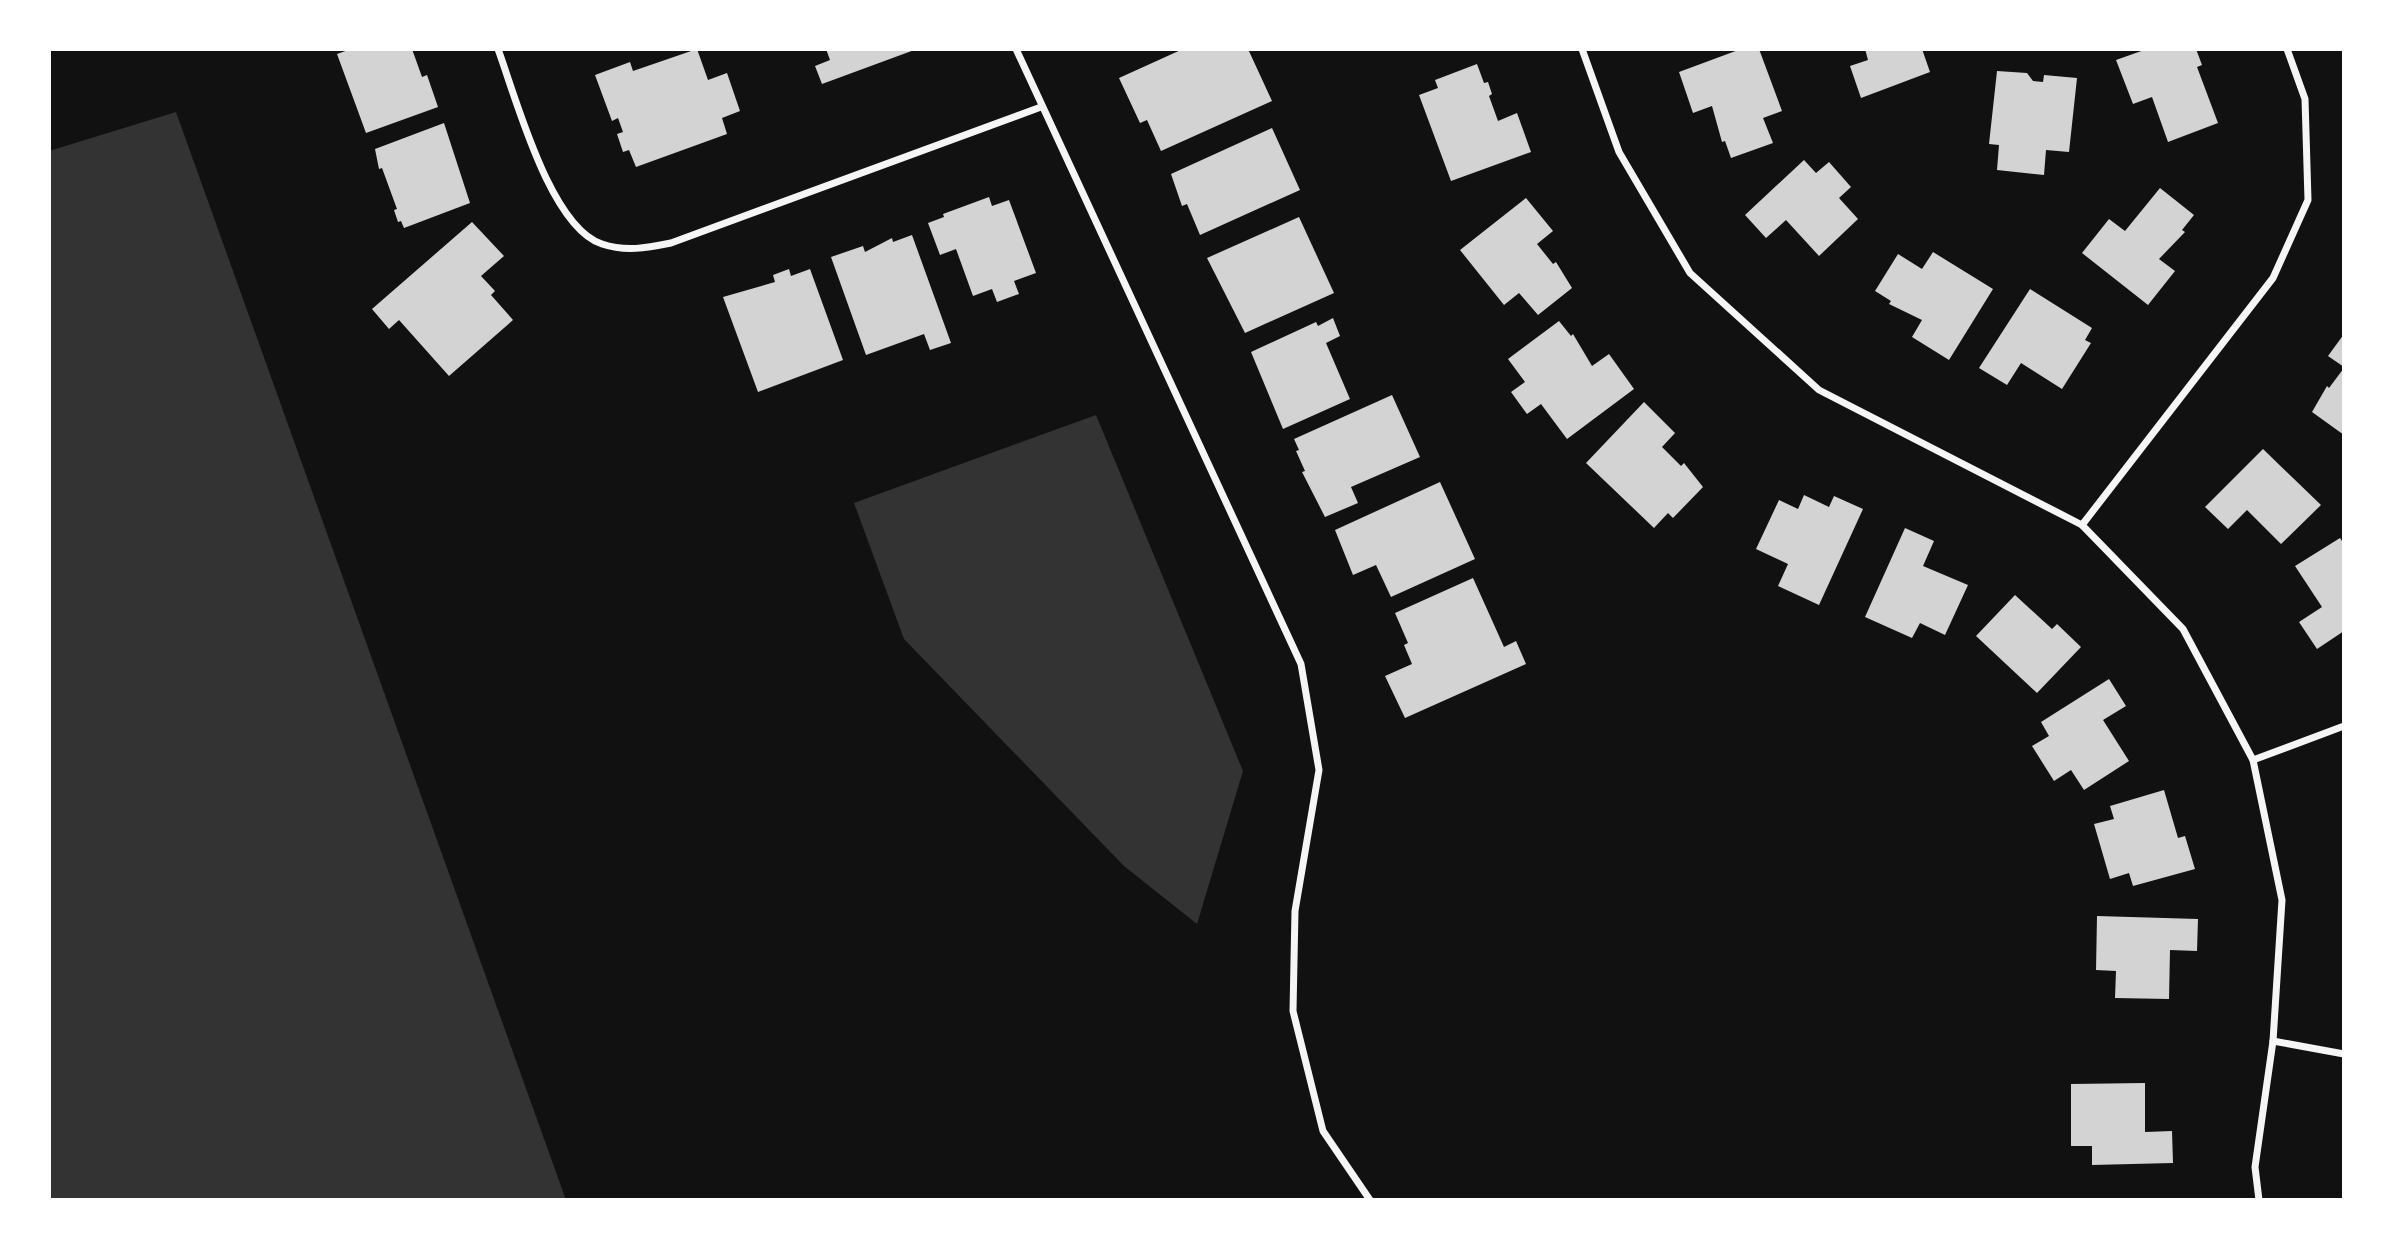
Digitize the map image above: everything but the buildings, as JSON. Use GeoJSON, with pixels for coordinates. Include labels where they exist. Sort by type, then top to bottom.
{"type":"FeatureCollection","features":[{"type":"Feature","properties":{"kind":"street"},"geometry":{"type":"LineString","coordinates":[[498,49],[551,193],[573,223],[599,243],[635,250],[671,243],[1041,107]]}},
{"type":"Feature","properties":{"kind":"street"},"geometry":{"type":"LineString","coordinates":[[1016,49],[1301,664],[1320,770],[1295,911],[1293,1011],[1323,1131],[1370,1200]]}},
{"type":"Feature","properties":{"kind":"street"},"geometry":{"type":"LineString","coordinates":[[1582,49],[1619,152],[1690,273],[1819,390],[2082,525],[2183,629],[2253,760],[2282,900],[2273,1041],[2255,1167],[2259,1200]]}},
{"type":"Feature","properties":{"kind":"street"},"geometry":{"type":"LineString","coordinates":[[2082,525],[2273,278],[2308,200],[2305,99],[2287,49]]}},
{"type":"Feature","properties":{"kind":"street"},"geometry":{"type":"LineString","coordinates":[[2253,760],[2344,726]]}},
{"type":"Feature","properties":{"kind":"street"},"geometry":{"type":"LineString","coordinates":[[2273,1041],[2344,1054]]}},
{"type":"Feature","properties":{"kind":"shaded area"},"geometry":{"type":"Polygon","coordinates":[[[176,112],[566,1200],[49,1200],[49,151],[176,112]]]}},
{"type":"Feature","properties":{"kind":"shaded area"},"geometry":{"type":"Polygon","coordinates":[[[1096,415],[1243,771],[1197,924],[1124,866],[904,639],[854,503],[1096,415]]]}}]}
